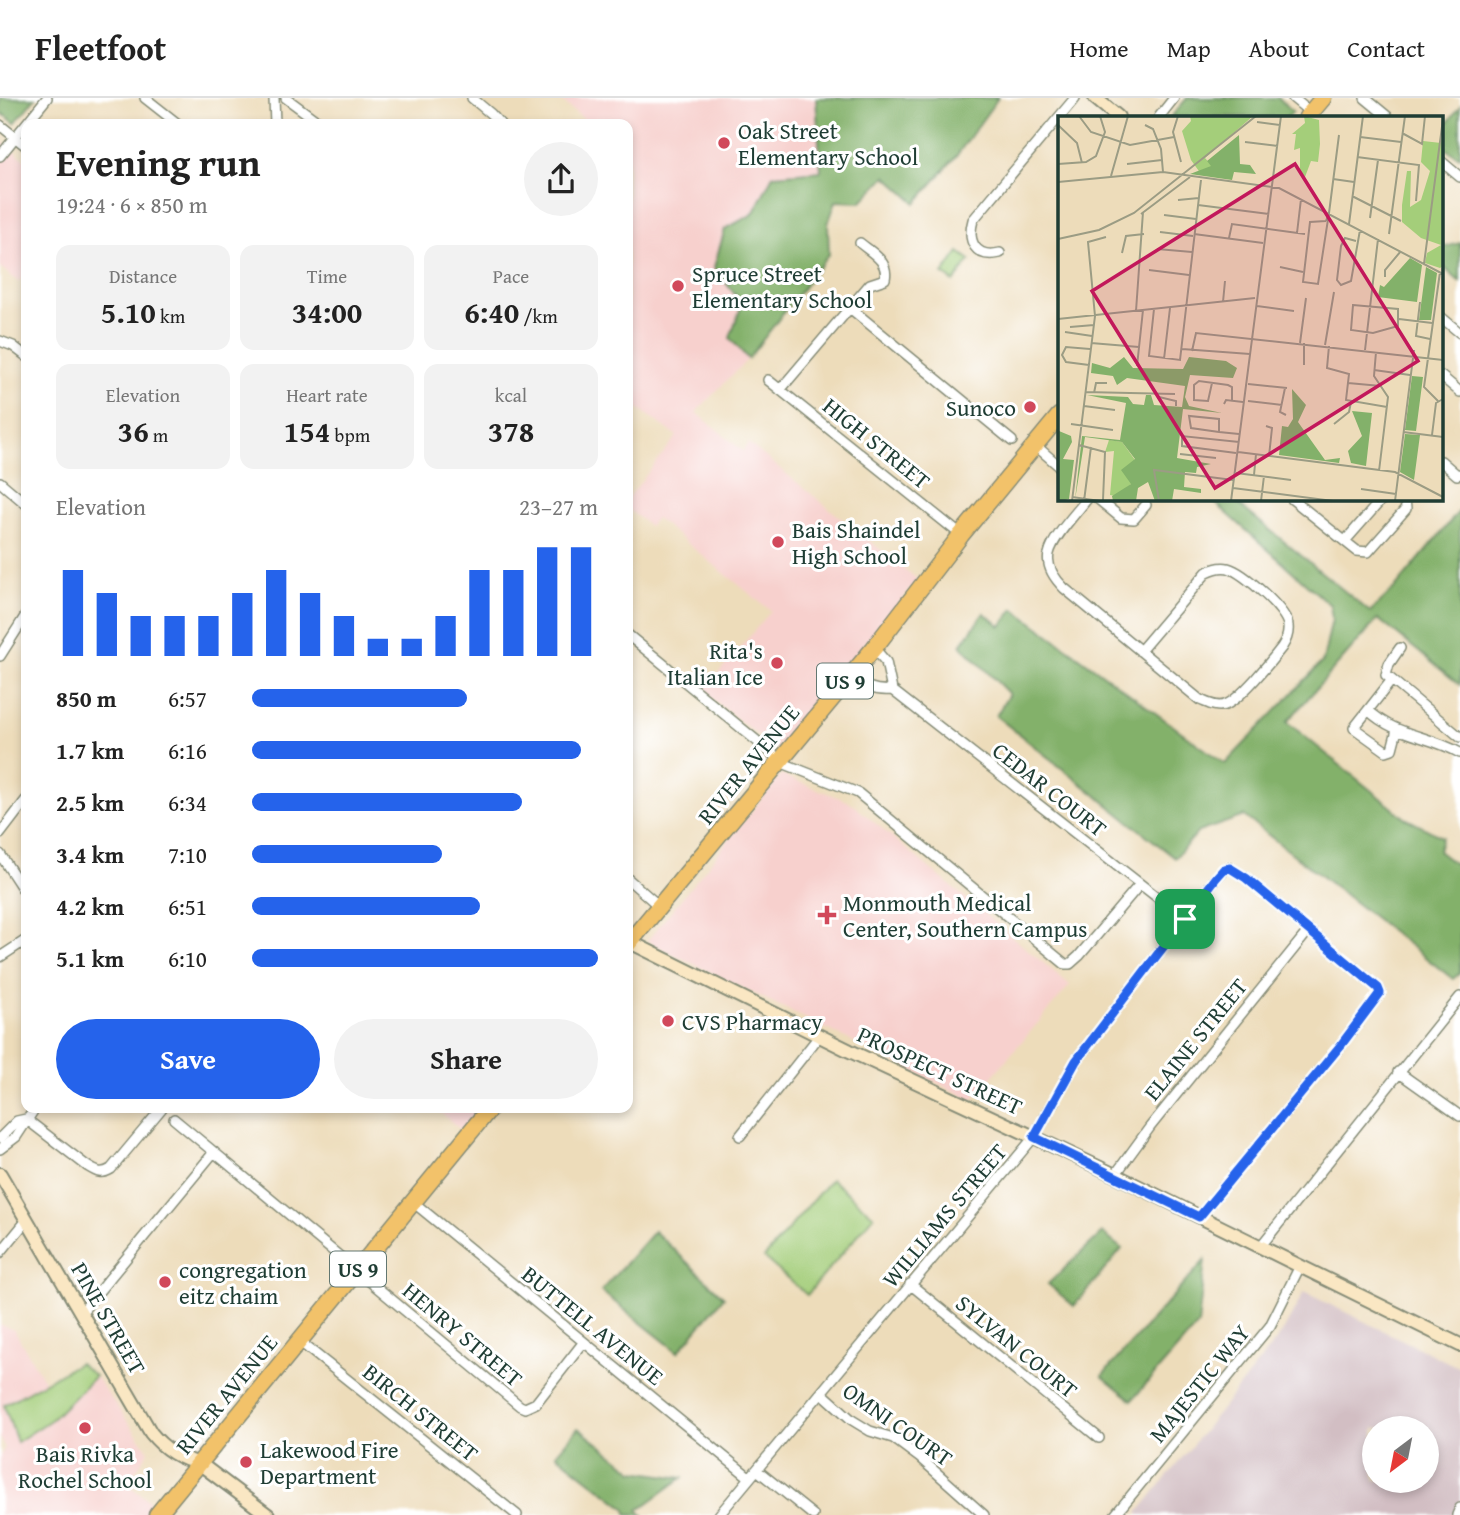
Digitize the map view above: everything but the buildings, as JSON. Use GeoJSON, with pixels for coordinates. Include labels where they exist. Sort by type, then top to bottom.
{"type":"FeatureCollection","features":[{"type":"Feature","properties":{"kind":"highway"},"geometry":{"type":"LineString","coordinates":[[1309,115],[1323,98]]}},
{"type":"Feature","properties":{"kind":"highway","name":"RIVER AVENUE"},"geometry":{"type":"LineString","coordinates":[[633,938],[874,648],[961,535],[1058,417]]}},
{"type":"Feature","properties":{"kind":"highway","name":"RIVER AVENUE"},"geometry":{"type":"LineString","coordinates":[[157,1515],[486,1113]]}},
{"type":"Feature","properties":{"kind":"street"},"geometry":{"type":"LineString","coordinates":[[30,119],[47,98]]}},
{"type":"Feature","properties":{"kind":"street"},"geometry":{"type":"LineString","coordinates":[[145,98],[172,119]]}},
{"type":"Feature","properties":{"kind":"street"},"geometry":{"type":"LineString","coordinates":[[274,98],[275,119]]}},
{"type":"Feature","properties":{"kind":"street"},"geometry":{"type":"LineString","coordinates":[[286,98],[314,119]]}},
{"type":"Feature","properties":{"kind":"street"},"geometry":{"type":"LineString","coordinates":[[1060,116],[1075,98]]}},
{"type":"Feature","properties":{"kind":"street"},"geometry":{"type":"LineString","coordinates":[[1095,98],[1117,116]]}},
{"type":"Feature","properties":{"kind":"street"},"geometry":{"type":"LineString","coordinates":[[1160,116],[1174,98]]}},
{"type":"Feature","properties":{"kind":"street"},"geometry":{"type":"LineString","coordinates":[[1293,98],[1309,115]]}},
{"type":"Feature","properties":{"kind":"street"},"geometry":{"type":"LineString","coordinates":[[1365,98],[1387,116]]}},
{"type":"Feature","properties":{"kind":"street"},"geometry":{"type":"LineString","coordinates":[[477,100],[495,119]]}},
{"type":"Feature","properties":{"kind":"street"},"geometry":{"type":"LineString","coordinates":[[1000,253],[984,253],[972,244],[969,234],[973,220],[1058,118]]}},
{"type":"Feature","properties":{"kind":"street"},"geometry":{"type":"LineString","coordinates":[[0,125],[21,142]]}},
{"type":"Feature","properties":{"kind":"street"},"geometry":{"type":"LineString","coordinates":[[0,156],[21,130]]}},
{"type":"Feature","properties":{"kind":"street"},"geometry":{"type":"LineString","coordinates":[[1442,162],[1460,177]]}},
{"type":"Feature","properties":{"kind":"street"},"geometry":{"type":"LineString","coordinates":[[779,390],[870,284],[885,279],[885,265],[860,243]]}},
{"type":"Feature","properties":{"kind":"street"},"geometry":{"type":"LineString","coordinates":[[850,307],[1012,441]]}},
{"type":"Feature","properties":{"kind":"street"},"geometry":{"type":"LineString","coordinates":[[1442,318],[1460,333]]}},
{"type":"Feature","properties":{"kind":"street"},"geometry":{"type":"LineString","coordinates":[[0,341],[21,352]]}},
{"type":"Feature","properties":{"kind":"street"},"geometry":{"type":"LineString","coordinates":[[1442,377],[1460,392]]}},
{"type":"Feature","properties":{"kind":"street","name":"HIGH STREET"},"geometry":{"type":"LineString","coordinates":[[768,380],[961,535]]}},
{"type":"Feature","properties":{"kind":"street"},"geometry":{"type":"LineString","coordinates":[[1035,445],[1058,465]]}},
{"type":"Feature","properties":{"kind":"street"},"geometry":{"type":"LineString","coordinates":[[1442,462],[1457,475],[1460,474]]}},
{"type":"Feature","properties":{"kind":"street"},"geometry":{"type":"LineString","coordinates":[[0,482],[21,500]]}},
{"type":"Feature","properties":{"kind":"street"},"geometry":{"type":"LineString","coordinates":[[1086,500],[1055,541],[1049,554],[1049,568],[1063,588],[1140,651],[1200,700],[1212,705],[1225,705],[1236,699],[1282,646],[1289,628],[1283,611],[1241,576],[1228,568],[1217,568],[1207,572],[1140,651]]}},
{"type":"Feature","properties":{"kind":"street"},"geometry":{"type":"LineString","coordinates":[[1099,500],[1121,518],[1133,519],[1146,505]]}},
{"type":"Feature","properties":{"kind":"street"},"geometry":{"type":"LineString","coordinates":[[1293,500],[1357,551],[1368,552],[1406,509],[1405,500]]}},
{"type":"Feature","properties":{"kind":"street"},"geometry":{"type":"LineString","coordinates":[[1345,541],[1381,500]]}},
{"type":"Feature","properties":{"kind":"street"},"geometry":{"type":"LineString","coordinates":[[0,656],[21,623]]}},
{"type":"Feature","properties":{"kind":"street"},"geometry":{"type":"LineString","coordinates":[[633,639],[791,768],[858,793],[1065,964],[1070,964],[1079,956],[1140,884]]}},
{"type":"Feature","properties":{"kind":"street"},"geometry":{"type":"LineString","coordinates":[[874,648],[886,662],[892,690]]}},
{"type":"Feature","properties":{"kind":"street"},"geometry":{"type":"LineString","coordinates":[[1400,648],[1385,671],[1391,681],[1460,737]]}},
{"type":"Feature","properties":{"kind":"street","name":"CEDAR COURT"},"geometry":{"type":"LineString","coordinates":[[849,676],[874,689],[892,690],[1185,919]]}},
{"type":"Feature","properties":{"kind":"street"},"geometry":{"type":"LineString","coordinates":[[1391,681],[1354,728],[1387,751],[1392,749],[1397,730]]}},
{"type":"Feature","properties":{"kind":"street"},"geometry":{"type":"LineString","coordinates":[[1368,710],[1382,723],[1460,753]]}},
{"type":"Feature","properties":{"kind":"street"},"geometry":{"type":"LineString","coordinates":[[0,834],[21,807]]}},
{"type":"Feature","properties":{"kind":"street"},"geometry":{"type":"LineString","coordinates":[[0,854],[21,886]]}},
{"type":"Feature","properties":{"kind":"street","name":"WILLIAMS STREET"},"geometry":{"type":"LineString","coordinates":[[719,1515],[1034,1137],[1076,1061],[1224,869],[1236,871],[1309,930]]}},
{"type":"Feature","properties":{"kind":"street"},"geometry":{"type":"LineString","coordinates":[[633,883],[660,906]]}},
{"type":"Feature","properties":{"kind":"street"},"geometry":{"type":"LineString","coordinates":[[1199,1217],[1380,993],[1378,988],[1309,930]]}},
{"type":"Feature","properties":{"kind":"street","name":"ELAINE STREET"},"geometry":{"type":"LineString","coordinates":[[1115,1175],[1150,1127],[1309,930]]}},
{"type":"Feature","properties":{"kind":"street"},"geometry":{"type":"LineString","coordinates":[[0,957],[21,943]]}},
{"type":"Feature","properties":{"kind":"street","name":"PROSPECT STREET"},"geometry":{"type":"LineString","coordinates":[[633,945],[1115,1175],[1460,1345]]}},
{"type":"Feature","properties":{"kind":"street"},"geometry":{"type":"LineString","coordinates":[[1260,1247],[1460,997]]}},
{"type":"Feature","properties":{"kind":"street"},"geometry":{"type":"LineString","coordinates":[[740,1136],[820,1035]]}},
{"type":"Feature","properties":{"kind":"street"},"geometry":{"type":"LineString","coordinates":[[1398,1072],[1460,1116]]}},
{"type":"Feature","properties":{"kind":"street"},"geometry":{"type":"LineString","coordinates":[[0,1149],[16,1137],[31,1113]]}},
{"type":"Feature","properties":{"kind":"street"},"geometry":{"type":"LineString","coordinates":[[26,1119],[87,1166],[98,1173],[105,1173],[158,1113]]}},
{"type":"Feature","properties":{"kind":"street"},"geometry":{"type":"LineString","coordinates":[[0,1138],[17,1121],[26,1119]]}},
{"type":"Feature","properties":{"kind":"street","name":"HENRY STREET"},"geometry":{"type":"LineString","coordinates":[[174,1119],[520,1406],[525,1408],[536,1403],[583,1343]]}},
{"type":"Feature","properties":{"kind":"street"},"geometry":{"type":"LineString","coordinates":[[81,1313],[214,1152]]}},
{"type":"Feature","properties":{"kind":"street","name":"PINE STREET"},"geometry":{"type":"LineString","coordinates":[[0,1174],[151,1433],[170,1451],[189,1461],[200,1463],[268,1515]]}},
{"type":"Feature","properties":{"kind":"street","name":"BUTTELL AVENUE"},"geometry":{"type":"LineString","coordinates":[[413,1202],[749,1477]]}},
{"type":"Feature","properties":{"kind":"street"},"geometry":{"type":"LineString","coordinates":[[0,1253],[27,1220]]}},
{"type":"Feature","properties":{"kind":"street","name":"MAJESTIC WAY"},"geometry":{"type":"LineString","coordinates":[[1115,1515],[1270,1326],[1300,1266]]}},
{"type":"Feature","properties":{"kind":"street","name":"SYLVAN COURT"},"geometry":{"type":"LineString","coordinates":[[910,1284],[1099,1438]]}},
{"type":"Feature","properties":{"kind":"street","name":"BIRCH STREET"},"geometry":{"type":"LineString","coordinates":[[299,1341],[517,1515]]}},
{"type":"Feature","properties":{"kind":"street","name":"OMNI COURT"},"geometry":{"type":"LineString","coordinates":[[821,1393],[852,1420],[870,1431],[893,1438],[920,1458],[984,1515]]}},
{"type":"Feature","properties":{"kind":"street"},"geometry":{"type":"LineString","coordinates":[[757,1470],[813,1515]]}},
{"type":"Feature","properties":{"kind":"street"},"geometry":{"type":"LineString","coordinates":[[1457,1515],[1460,1508]]}},
{"type":"Feature","properties":{"kind":"shaded area"},"geometry":{"type":"Polygon","coordinates":[[[558,98],[816,98],[821,171],[773,175],[753,214],[725,230],[715,267],[742,304],[730,338],[748,359],[696,412],[743,451],[748,443],[918,580],[776,750],[703,691],[771,611],[656,518],[649,526],[633,513],[633,492],[677,436],[633,405],[633,119],[584,119],[558,98]]]}},
{"type":"Feature","properties":{"kind":"shaded area"},"geometry":{"type":"Polygon","coordinates":[[[0,140],[21,157],[21,279],[19,282],[0,267],[0,140]]]}},
{"type":"Feature","properties":{"kind":"shaded area","name":"Monmouth Medical Center, Southern Campus"},"geometry":{"type":"Polygon","coordinates":[[[781,775],[850,802],[1070,985],[972,1100],[647,941],[781,775]]]}},
{"type":"Feature","properties":{"kind":"shaded area"},"geometry":{"type":"Polygon","coordinates":[[[441,1113],[482,1113],[465,1133],[441,1113]]]}},
{"type":"Feature","properties":{"kind":"shaded area"},"geometry":{"type":"Polygon","coordinates":[[[1304,1292],[1460,1368],[1460,1515],[1138,1513],[1282,1333],[1304,1292]]]}},
{"type":"Feature","properties":{"kind":"shaded area","name":"Bais Rivka Rochel School"},"geometry":{"type":"Polygon","coordinates":[[[0,1325],[14,1330],[45,1382],[4,1405],[52,1419],[95,1376],[149,1451],[127,1484],[157,1507],[150,1515],[0,1515],[0,1456],[5,1448],[0,1437],[0,1325]]]}},
{"type":"Feature","properties":{"kind":"green space"},"geometry":{"type":"Polygon","coordinates":[[[0,98],[35,98],[15,123],[0,112],[0,98]]]}},
{"type":"Feature","properties":{"kind":"green space"},"geometry":{"type":"Polygon","coordinates":[[[816,98],[998,98],[957,155],[916,203],[886,176],[861,202],[836,201],[828,224],[829,254],[748,359],[730,338],[742,304],[714,267],[725,229],[753,214],[773,175],[821,171],[816,98]]]}},
{"type":"Feature","properties":{"kind":"green space"},"geometry":{"type":"Polygon","coordinates":[[[1187,98],[1278,98],[1293,111],[1289,116],[1172,116],[1187,98]]]}},
{"type":"Feature","properties":{"kind":"green space"},"geometry":{"type":"Polygon","coordinates":[[[1460,106],[1460,157],[1442,147],[1442,131],[1460,106]]]}},
{"type":"Feature","properties":{"kind":"green space"},"geometry":{"type":"Polygon","coordinates":[[[1460,243],[1460,282],[1442,266],[1442,248],[1460,243]]]}},
{"type":"Feature","properties":{"kind":"green space"},"geometry":{"type":"Polygon","coordinates":[[[959,252],[970,260],[954,282],[943,274],[959,252]]]}},
{"type":"Feature","properties":{"kind":"green space"},"geometry":{"type":"Polygon","coordinates":[[[1212,500],[1233,500],[1370,612],[1396,587],[1460,510],[1460,685],[1378,619],[1287,722],[1405,818],[1442,837],[1438,851],[1460,868],[1460,973],[1453,979],[1244,816],[1198,832],[1175,858],[996,716],[1009,694],[961,645],[984,613],[1001,626],[1014,609],[1225,764],[1323,661],[1332,619],[1330,605],[1212,500]]]}},
{"type":"Feature","properties":{"kind":"green space"},"geometry":{"type":"Polygon","coordinates":[[[831,1179],[874,1216],[807,1295],[764,1258],[831,1179]]]}},
{"type":"Feature","properties":{"kind":"green space"},"geometry":{"type":"Polygon","coordinates":[[[654,1231],[724,1297],[678,1352],[601,1291],[654,1231]]]}},
{"type":"Feature","properties":{"kind":"green space"},"geometry":{"type":"Polygon","coordinates":[[[1102,1233],[1122,1249],[1074,1306],[1048,1284],[1102,1233]]]}},
{"type":"Feature","properties":{"kind":"green space"},"geometry":{"type":"Polygon","coordinates":[[[1205,1260],[1198,1325],[1132,1400],[1102,1376],[1205,1260]]]}},
{"type":"Feature","properties":{"kind":"green space"},"geometry":{"type":"Polygon","coordinates":[[[79,1363],[95,1376],[52,1419],[17,1442],[4,1405],[79,1363]]]}},
{"type":"Feature","properties":{"kind":"green space"},"geometry":{"type":"Polygon","coordinates":[[[578,1428],[634,1471],[682,1478],[638,1510],[643,1515],[628,1515],[625,1508],[556,1454],[578,1428]]]}},
{"type":"Feature","properties":{"kind":"place","name":"Oak Street Elementary School"},"geometry":{"type":"Point","coordinates":[724,143]}},
{"type":"Feature","properties":{"kind":"place","name":"Spruce Street Elementary School"},"geometry":{"type":"Point","coordinates":[678,286]}},
{"type":"Feature","properties":{"kind":"place","name":"Sunoco"},"geometry":{"type":"Point","coordinates":[1030,407]}},
{"type":"Feature","properties":{"kind":"place","name":"Bais Shaindel High School"},"geometry":{"type":"Point","coordinates":[778,542]}},
{"type":"Feature","properties":{"kind":"place","name":"Rita's Italian Ice"},"geometry":{"type":"Point","coordinates":[777,663]}},
{"type":"Feature","properties":{"kind":"place","name":"Monmouth Medical Center, Southern Campus"},"geometry":{"type":"Point","coordinates":[827,915]}},
{"type":"Feature","properties":{"kind":"place","name":"CVS Pharmacy"},"geometry":{"type":"Point","coordinates":[668,1021]}},
{"type":"Feature","properties":{"kind":"place","name":"congregation eitz chaim"},"geometry":{"type":"Point","coordinates":[165,1282]}},
{"type":"Feature","properties":{"kind":"place","name":"Bais Rivka Rochel School"},"geometry":{"type":"Point","coordinates":[85,1428]}},
{"type":"Feature","properties":{"kind":"place","name":"Lakewood Fire Department"},"geometry":{"type":"Point","coordinates":[246,1462]}},
{"type":"Feature","properties":{"kind":"route"},"geometry":{"type":"LineString","coordinates":[[1230,868],[1246,878],[1378,988],[1380,993],[1341,1045],[1199,1217],[1034,1137],[1076,1061],[1185,919],[1216,878],[1224,869],[1230,868]]}}]}
